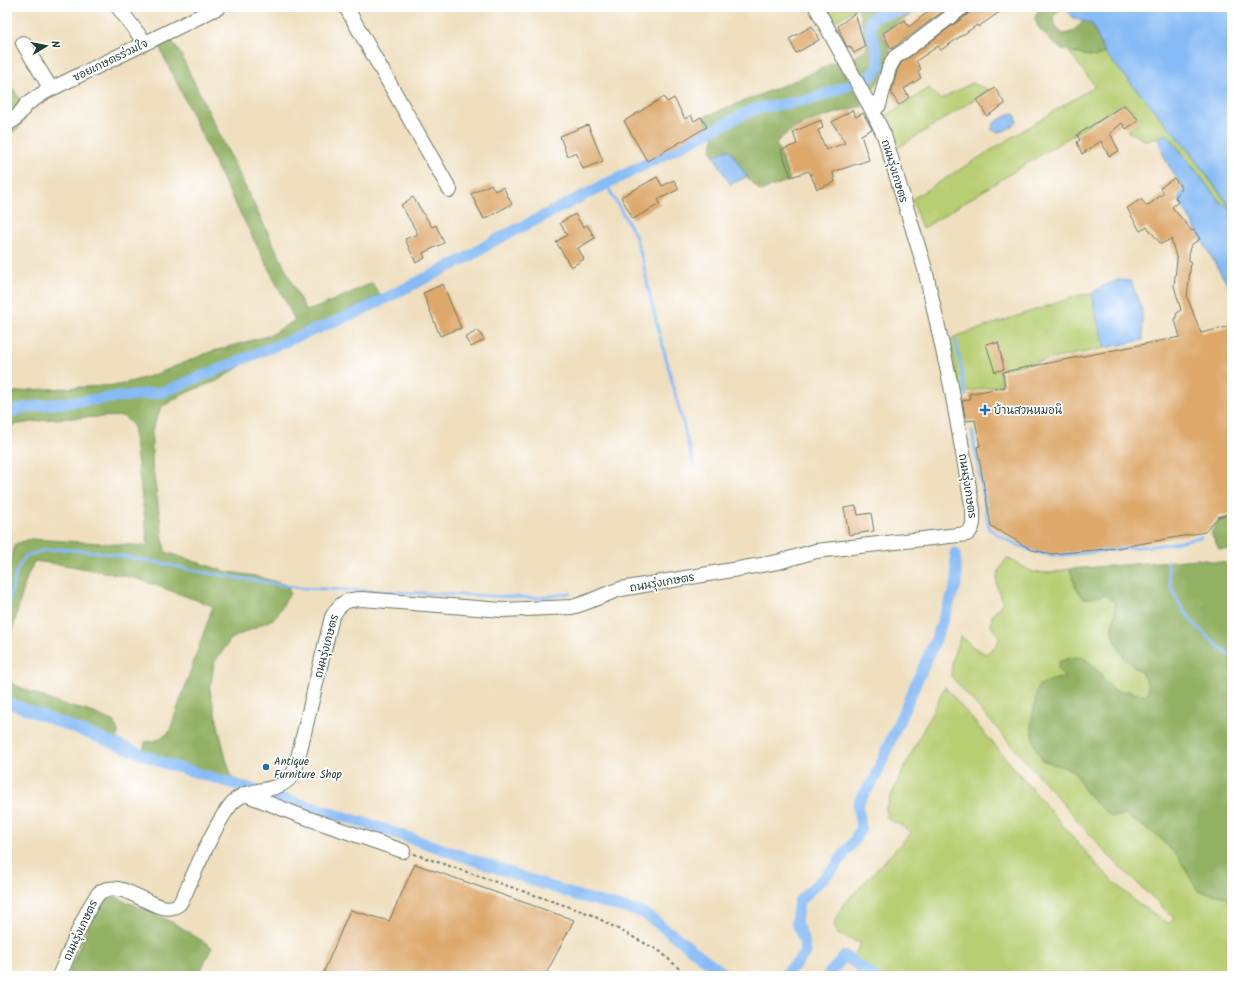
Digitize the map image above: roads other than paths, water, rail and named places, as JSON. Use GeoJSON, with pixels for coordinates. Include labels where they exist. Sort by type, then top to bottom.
{"type":"FeatureCollection","features":[{"type":"Feature","properties":{"kind":"street"},"geometry":{"type":"LineString","coordinates":[[118,7],[145,43]]}},
{"type":"Feature","properties":{"kind":"street","name":"ซอยเกษตรร่วมใจ"},"geometry":{"type":"LineString","coordinates":[[7,124],[15,119],[27,104],[51,88],[219,7]]}},
{"type":"Feature","properties":{"kind":"street"},"geometry":{"type":"LineString","coordinates":[[346,7],[450,190]]}},
{"type":"Feature","properties":{"kind":"street","name":"ถนนรุ่งเกษตร"},"geometry":{"type":"LineString","coordinates":[[59,976],[87,912],[97,894],[106,889],[114,888],[131,893],[152,904],[164,907],[172,907],[179,904],[220,820],[236,799],[245,794],[284,784],[291,777],[295,770],[332,617],[342,603],[352,599],[362,599],[502,610],[572,607],[582,605],[620,589],[778,562],[816,551],[967,534],[972,530],[974,524],[973,510],[951,386],[925,269],[884,135],[853,74],[816,7]]}},
{"type":"Feature","properties":{"kind":"street"},"geometry":{"type":"LineString","coordinates":[[873,112],[879,104],[889,68],[895,57],[963,7]]}},
{"type":"Feature","properties":{"kind":"street"},"geometry":{"type":"LineString","coordinates":[[23,43],[51,88]]}},
{"type":"Feature","properties":{"kind":"street"},"geometry":{"type":"LineString","coordinates":[[245,794],[301,816],[403,851]]}},
{"type":"Feature","properties":{"kind":"water"},"geometry":{"type":"Polygon","coordinates":[[[1065,7],[1232,7],[1232,209],[1182,142],[1105,53],[1092,24],[1073,18],[1065,7]]]}},
{"type":"Feature","properties":{"kind":"water"},"geometry":{"type":"Polygon","coordinates":[[[1012,113],[1016,116],[1017,122],[999,132],[992,130],[994,123],[1012,113]]]}},
{"type":"Feature","properties":{"kind":"water"},"geometry":{"type":"Polygon","coordinates":[[[1167,134],[1220,202],[1232,209],[1232,293],[1178,198],[1184,188],[1162,152],[1159,137],[1167,134]]]}},
{"type":"Feature","properties":{"kind":"water"},"geometry":{"type":"Polygon","coordinates":[[[729,149],[747,177],[730,184],[714,156],[729,149]]]}},
{"type":"Feature","properties":{"kind":"water"},"geometry":{"type":"Polygon","coordinates":[[[1118,280],[1131,281],[1142,311],[1143,340],[1105,348],[1092,294],[1101,287],[1118,280]]]}},
{"type":"Feature","properties":{"kind":"waterway"},"geometry":{"type":"LineString","coordinates":[[7,413],[27,407],[163,392],[358,312],[468,257],[492,242],[754,109],[812,99],[870,77],[879,68],[877,50],[871,31],[871,22],[873,17],[916,7]]}},
{"type":"Feature","properties":{"kind":"waterway"},"geometry":{"type":"LineString","coordinates":[[606,184],[635,235],[643,261],[650,297],[694,466]]}},
{"type":"Feature","properties":{"kind":"waterway"},"geometry":{"type":"LineString","coordinates":[[956,341],[966,395]]}},
{"type":"Feature","properties":{"kind":"waterway"},"geometry":{"type":"LineString","coordinates":[[972,431],[989,529],[1013,543],[1040,553],[1057,556],[1169,544],[1201,537]]}},
{"type":"Feature","properties":{"kind":"waterway"},"geometry":{"type":"LineString","coordinates":[[7,607],[17,570],[26,556],[41,551],[59,549],[98,552],[202,572],[301,588],[538,598],[570,593]]}},
{"type":"Feature","properties":{"kind":"waterway"},"geometry":{"type":"LineString","coordinates":[[783,976],[805,953],[804,941],[796,922],[799,901],[833,869],[854,841],[861,828],[858,806],[860,800],[876,776],[936,639],[957,582],[955,553]]}},
{"type":"Feature","properties":{"kind":"waterway"},"geometry":{"type":"LineString","coordinates":[[1168,563],[1169,577],[1173,591],[1180,604],[1199,628],[1232,657]]}},
{"type":"Feature","properties":{"kind":"waterway"},"geometry":{"type":"LineString","coordinates":[[7,702],[167,764],[378,827],[578,896],[644,913],[727,976]]}},
{"type":"Feature","properties":{"kind":"waterway"},"geometry":{"type":"LineString","coordinates":[[827,976],[845,956],[874,976]]}},
{"type":"Feature","properties":{"kind":"place","name":"บ้านสวนหมอนิ"},"geometry":{"type":"Point","coordinates":[985,410]}},
{"type":"Feature","properties":{"kind":"place","name":"Antique Furniture Shop"},"geometry":{"type":"Point","coordinates":[266,767]}}]}
